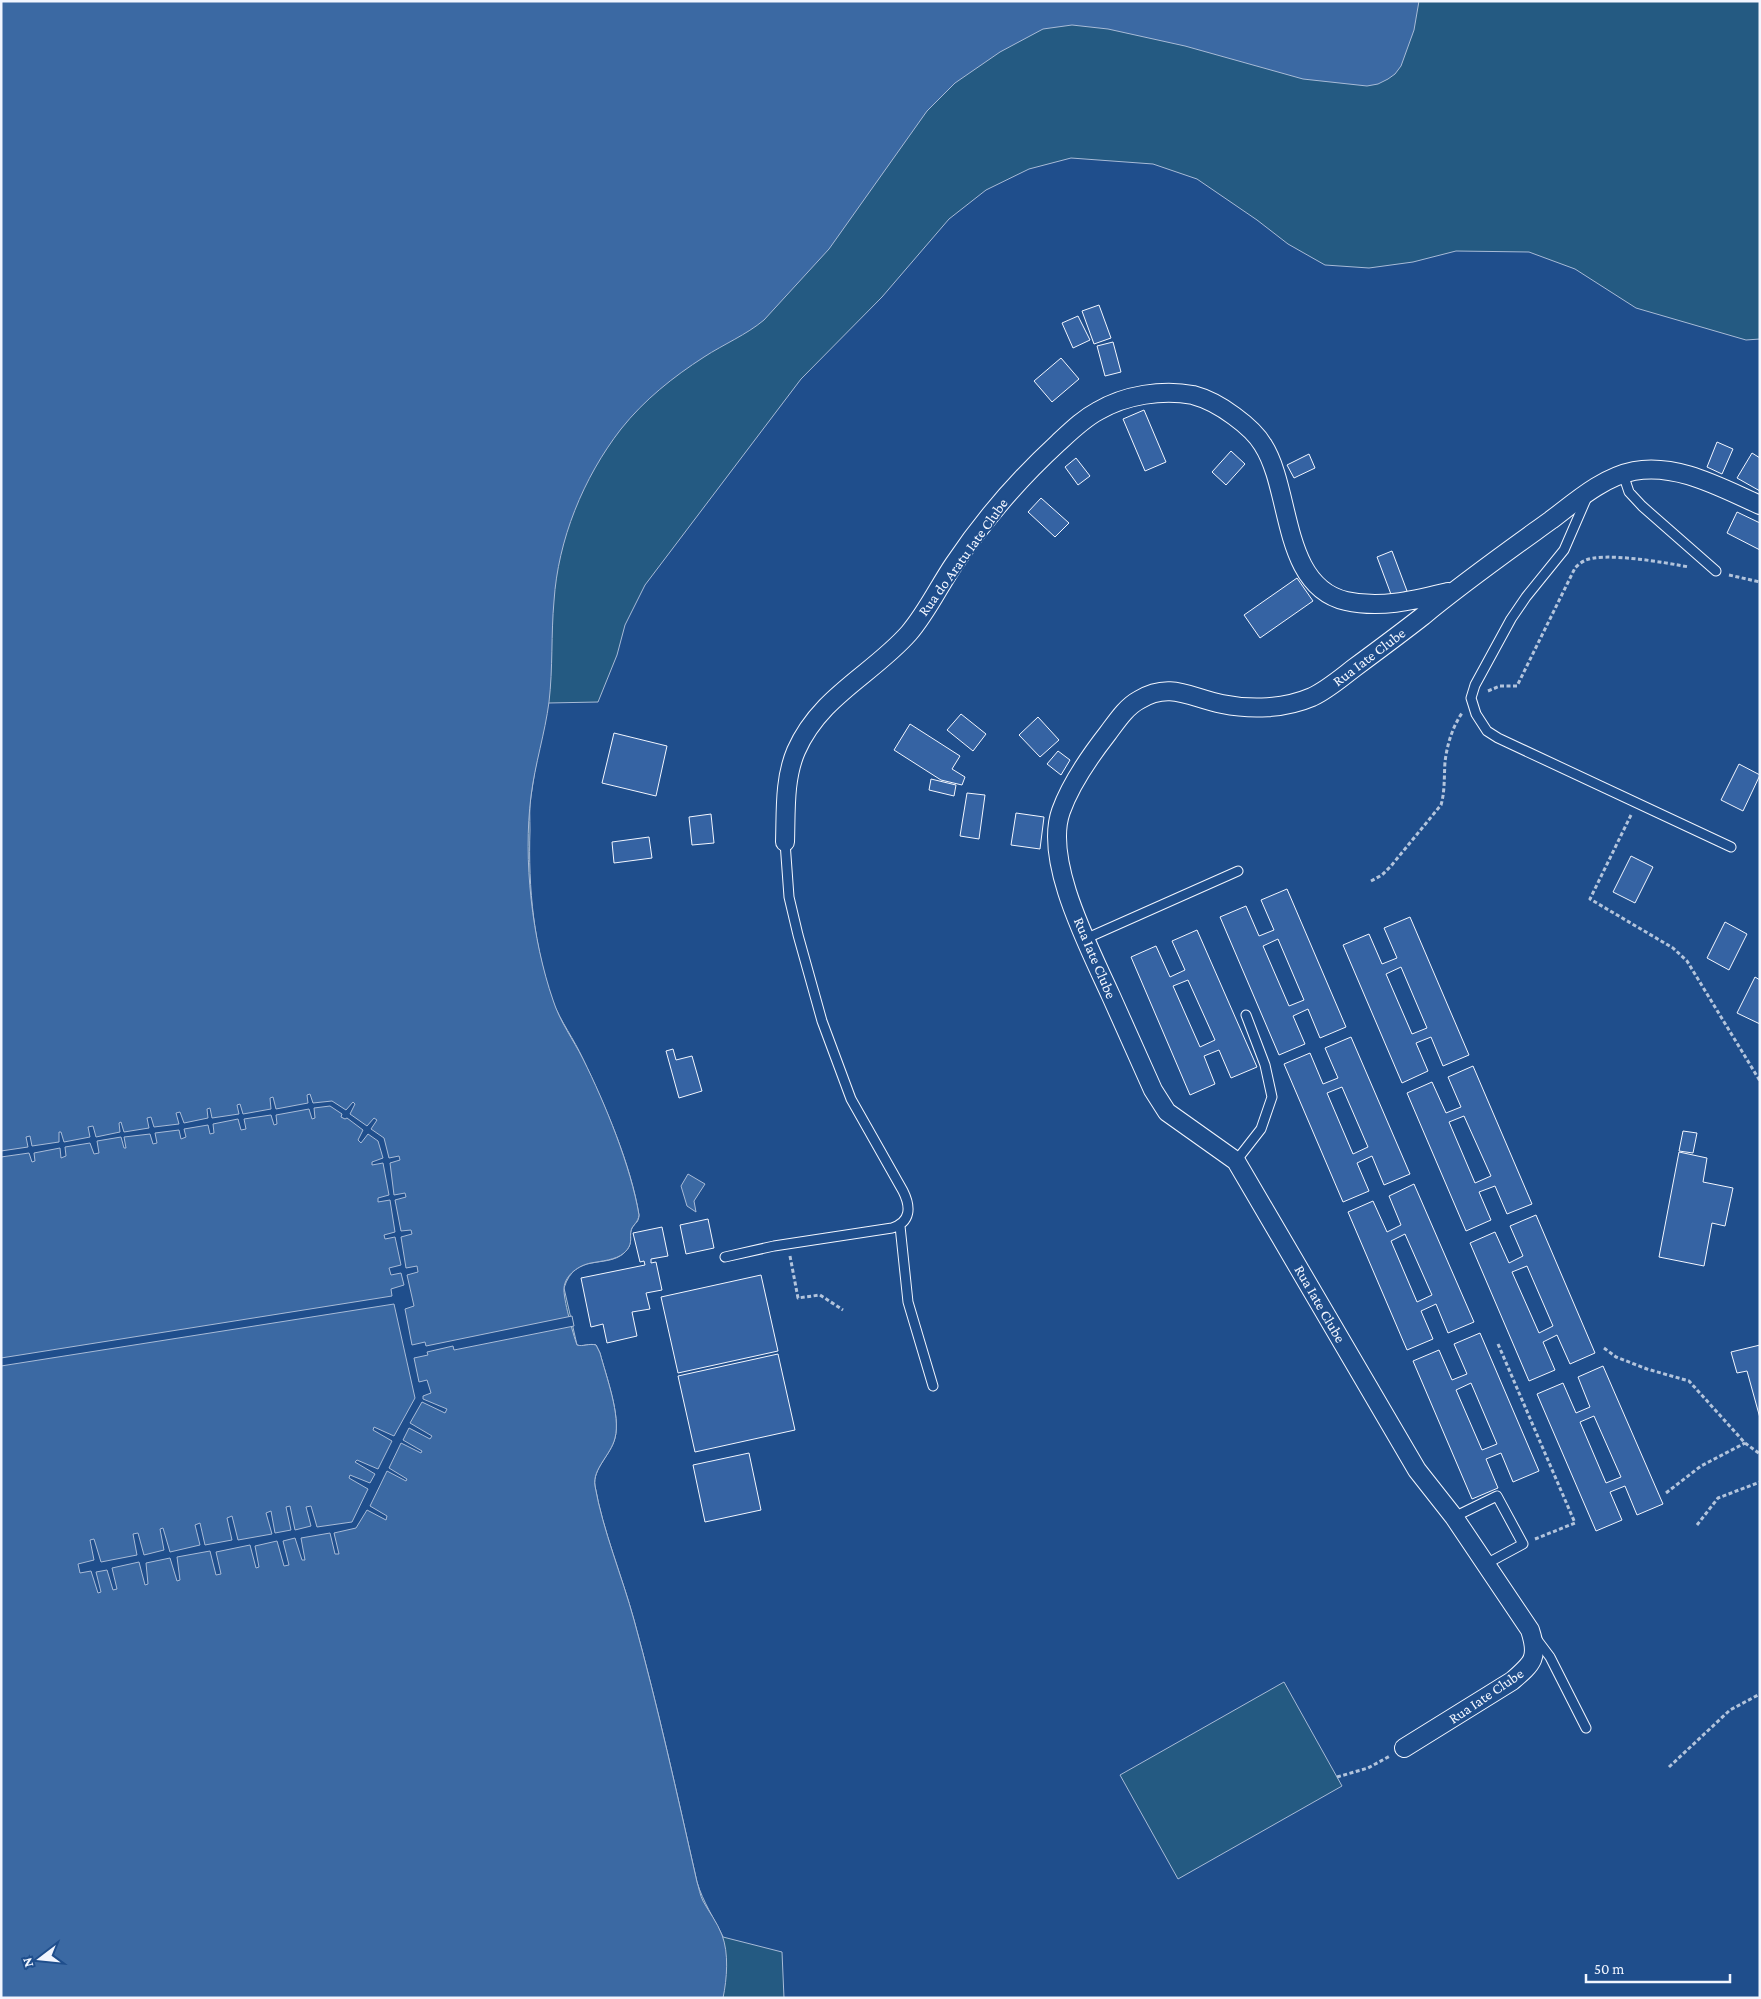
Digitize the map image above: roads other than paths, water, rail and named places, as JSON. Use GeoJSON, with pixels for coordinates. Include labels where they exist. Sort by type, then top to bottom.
{"type":"FeatureCollection","features":[{"type":"Feature","properties":{"kind":"street","name":"Rua do Aratu Iate Clube"},"geometry":{"type":"LineString","coordinates":[[785,842],[788,774],[797,749],[811,725],[831,700],[891,652],[912,630],[978,529],[1023,478],[1084,420],[1118,402],[1159,393],[1192,395],[1206,399],[1226,410],[1248,427],[1264,446],[1271,462],[1298,556],[1306,574],[1330,594],[1344,601],[1378,605],[1454,591]]}},
{"type":"Feature","properties":{"kind":"street","name":"Rua Iate Clube"},"geometry":{"type":"LineString","coordinates":[[1404,1748],[1512,1682],[1527,1668],[1533,1660],[1535,1653],[1535,1644],[1530,1630],[1454,1517],[1418,1470],[1236,1161],[1168,1112],[1153,1090],[1085,939],[1064,882],[1056,832],[1059,815],[1068,794],[1097,747],[1124,713],[1138,700],[1155,693],[1169,691],[1186,692],[1220,704],[1268,708],[1311,697],[1330,686],[1387,644],[1454,591],[1589,492],[1615,476],[1649,469],[1669,471],[1695,477],[1760,505]]}},
{"type":"Feature","properties":{"kind":"lane"},"geometry":{"type":"LineString","coordinates":[[1623,474],[1630,492],[1642,506],[1716,571]]}},
{"type":"Feature","properties":{"kind":"lane"},"geometry":{"type":"LineString","coordinates":[[1589,492],[1564,550],[1526,597],[1511,619],[1475,685],[1471,698],[1476,714],[1488,731],[1498,738],[1731,847]]}},
{"type":"Feature","properties":{"kind":"lane"},"geometry":{"type":"LineString","coordinates":[[785,842],[789,896],[822,1021],[851,1099],[909,1202],[907,1215],[900,1226],[908,1302],[933,1386]]}},
{"type":"Feature","properties":{"kind":"lane"},"geometry":{"type":"LineString","coordinates":[[1085,939],[1238,871]]}},
{"type":"Feature","properties":{"kind":"lane"},"geometry":{"type":"LineString","coordinates":[[1236,1161],[1261,1129],[1272,1097],[1265,1065],[1246,1015]]}},
{"type":"Feature","properties":{"kind":"lane"},"geometry":{"type":"LineString","coordinates":[[725,1257],[788,1244],[900,1226]]}},
{"type":"Feature","properties":{"kind":"lane"},"geometry":{"type":"LineString","coordinates":[[1454,1517],[1497,1496],[1523,1544],[1486,1564]]}},
{"type":"Feature","properties":{"kind":"lane"},"geometry":{"type":"LineString","coordinates":[[1530,1630],[1550,1658],[1586,1728]]}}]}
